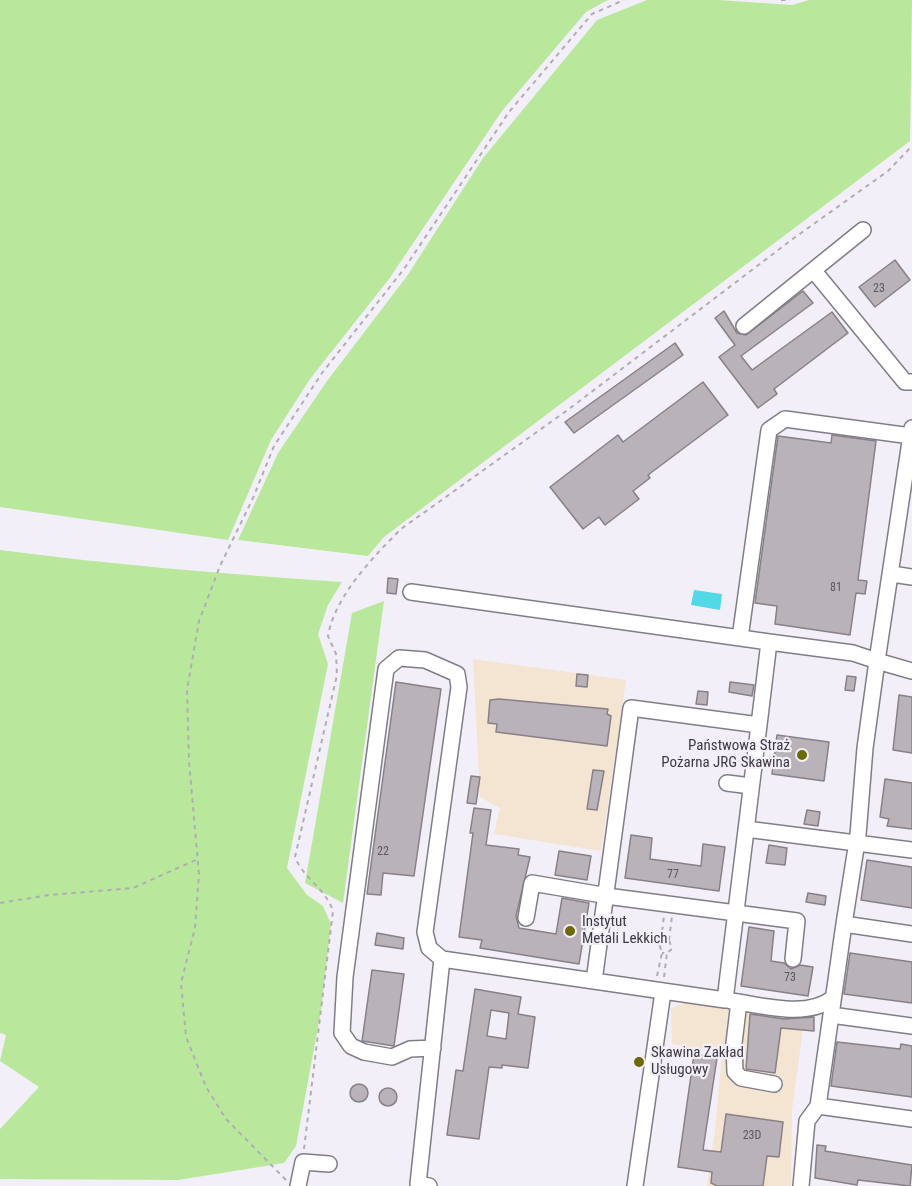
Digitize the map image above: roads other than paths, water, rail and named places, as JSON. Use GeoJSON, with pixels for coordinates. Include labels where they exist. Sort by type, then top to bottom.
{"type":"FeatureCollection","features":[{"type":"Feature","properties":{"kind":"street"},"geometry":{"type":"LineString","coordinates":[[744,326],[814,272],[862,230]]}},
{"type":"Feature","properties":{"kind":"street"},"geometry":{"type":"LineString","coordinates":[[814,272],[905,382],[912,382]]}},
{"type":"Feature","properties":{"kind":"street"},"geometry":{"type":"LineString","coordinates":[[740,638],[769,430],[784,419],[911,432],[909,479],[877,661],[855,842],[818,1106],[807,1121],[801,1186]]}},
{"type":"Feature","properties":{"kind":"street"},"geometry":{"type":"LineString","coordinates":[[892,574],[912,577]]}},
{"type":"Feature","properties":{"kind":"street"},"geometry":{"type":"LineString","coordinates":[[411,591],[854,653],[912,671]]}},
{"type":"Feature","properties":{"kind":"street"},"geometry":{"type":"LineString","coordinates":[[769,642],[735,914],[732,1001],[735,1072],[741,1078],[774,1084]]}},
{"type":"Feature","properties":{"kind":"street"},"geometry":{"type":"LineString","coordinates":[[433,1048],[410,1049],[392,1057],[364,1052],[351,1046],[342,1033],[345,977],[386,669],[399,658],[425,660],[457,674],[459,687],[425,932],[429,948],[442,959],[594,981],[663,984],[732,1001],[807,1010],[824,1005],[833,998]]}},
{"type":"Feature","properties":{"kind":"street"},"geometry":{"type":"LineString","coordinates":[[594,981],[631,708],[759,725]]}},
{"type":"Feature","properties":{"kind":"street"},"geometry":{"type":"LineString","coordinates":[[727,783],[751,786]]}},
{"type":"Feature","properties":{"kind":"street"},"geometry":{"type":"LineString","coordinates":[[746,829],[912,850]]}},
{"type":"Feature","properties":{"kind":"street"},"geometry":{"type":"LineString","coordinates":[[526,918],[532,883],[606,896],[797,921],[793,959]]}},
{"type":"Feature","properties":{"kind":"street"},"geometry":{"type":"LineString","coordinates":[[844,924],[912,934]]}},
{"type":"Feature","properties":{"kind":"street"},"geometry":{"type":"LineString","coordinates":[[422,1185],[442,959]]}},
{"type":"Feature","properties":{"kind":"street"},"geometry":{"type":"LineString","coordinates":[[635,1186],[663,984]]}},
{"type":"Feature","properties":{"kind":"street"},"geometry":{"type":"LineString","coordinates":[[831,1015],[912,1026]]}},
{"type":"Feature","properties":{"kind":"street"},"geometry":{"type":"LineString","coordinates":[[818,1106],[912,1119]]}},
{"type":"Feature","properties":{"kind":"street"},"geometry":{"type":"LineString","coordinates":[[298,1186],[303,1162],[329,1164]]}},
{"type":"Feature","properties":{"kind":"water"},"geometry":{"type":"Polygon","coordinates":[[[694,590],[722,594],[720,610],[691,605],[694,590]]]}},
{"type":"Feature","properties":{"kind":"place","name":"Państwowa Straż Pożarna JRG Skawina"},"geometry":{"type":"Point","coordinates":[802,755]}},
{"type":"Feature","properties":{"kind":"place","name":"Instytut Metali Lekkich"},"geometry":{"type":"Point","coordinates":[570,931]}},
{"type":"Feature","properties":{"kind":"place","name":"Skawina Zakład Usługowy"},"geometry":{"type":"Point","coordinates":[639,1062]}}]}
